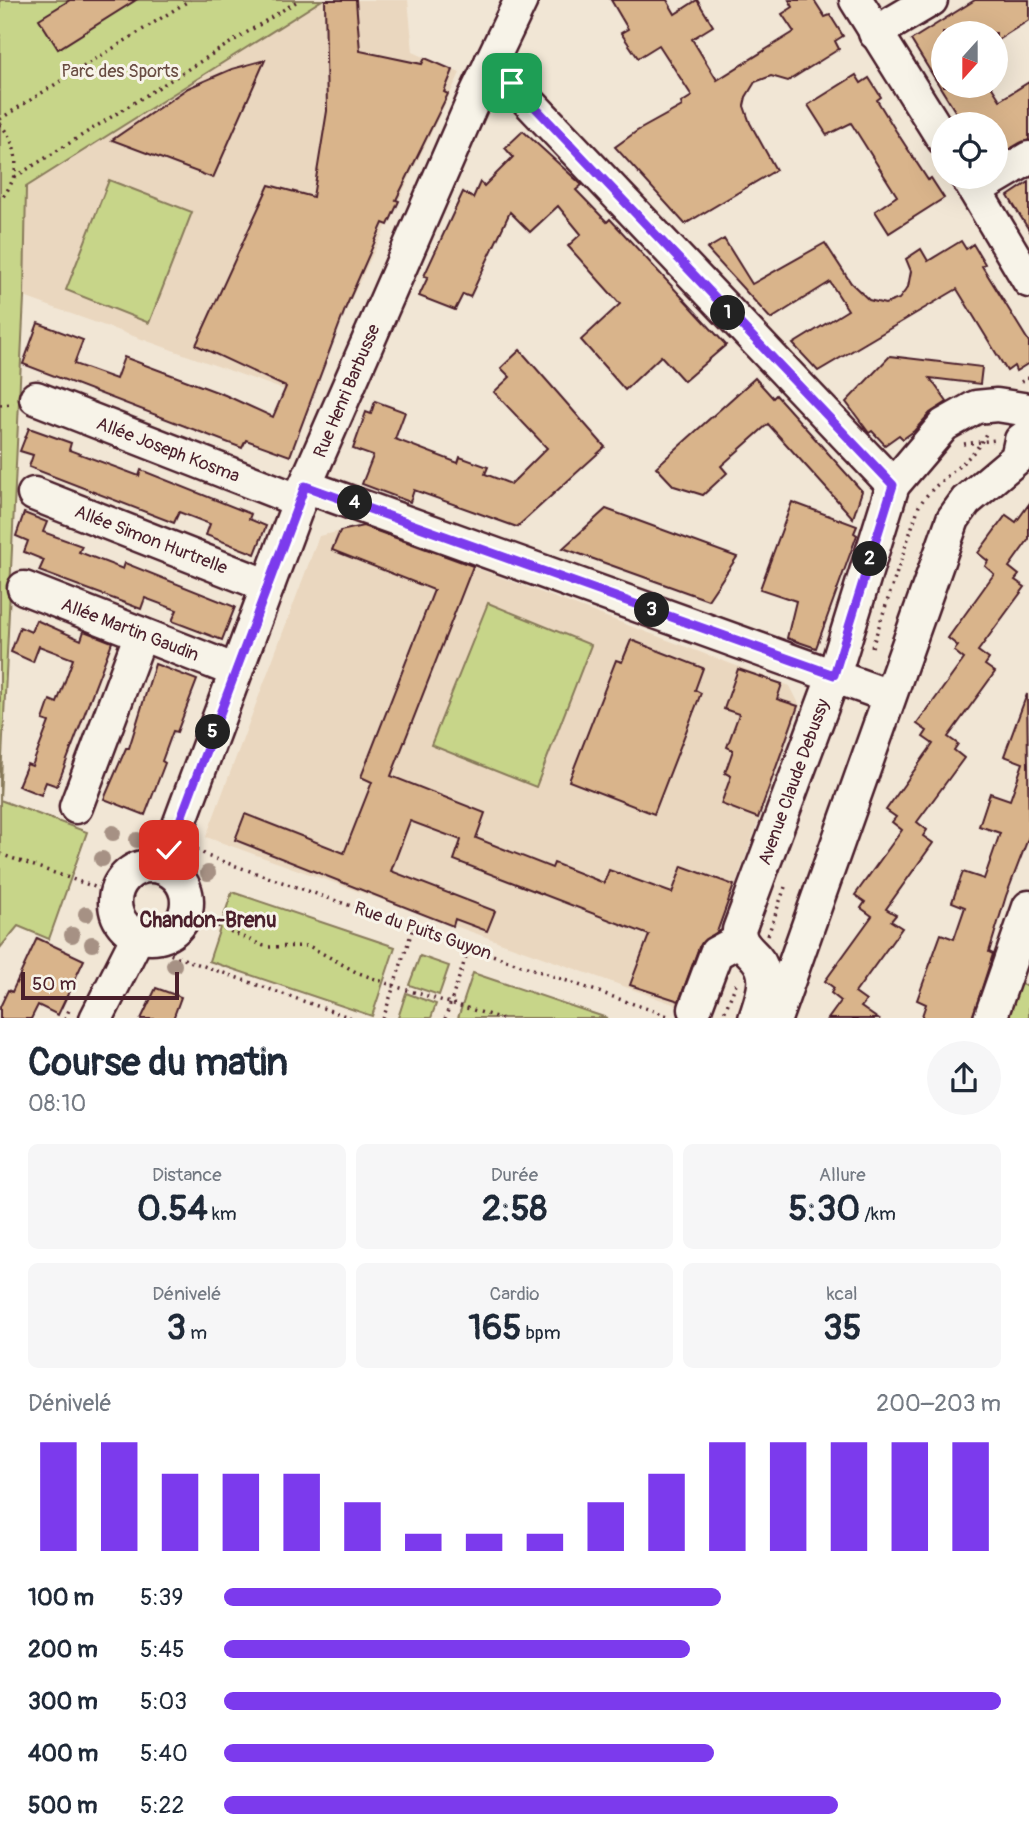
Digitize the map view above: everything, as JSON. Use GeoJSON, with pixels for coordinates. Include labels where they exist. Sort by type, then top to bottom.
{"type":"FeatureCollection","features":[{"type":"Feature","properties":{"kind":"street","name":"Rue Henri Barbusse"},"geometry":{"type":"LineString","coordinates":[[168,853],[303,493],[491,62],[521,0]]}},
{"type":"Feature","properties":{"kind":"street"},"geometry":{"type":"LineString","coordinates":[[856,0],[931,120]]}},
{"type":"Feature","properties":{"kind":"street"},"geometry":{"type":"LineString","coordinates":[[875,33],[931,0]]}},
{"type":"Feature","properties":{"kind":"street"},"geometry":{"type":"LineString","coordinates":[[491,62],[893,485]]}},
{"type":"Feature","properties":{"kind":"street"},"geometry":{"type":"LineString","coordinates":[[1008,167],[1029,158]]}},
{"type":"Feature","properties":{"kind":"street"},"geometry":{"type":"LineString","coordinates":[[975,189],[1029,281]]}},
{"type":"Feature","properties":{"kind":"street","name":"Allée Joseph Kosma"},"geometry":{"type":"LineString","coordinates":[[36,398],[890,696]]}},
{"type":"Feature","properties":{"kind":"street"},"geometry":{"type":"LineString","coordinates":[[775,1018],[953,519],[966,500],[1017,458],[1008,413],[996,405]]}},
{"type":"Feature","properties":{"kind":"street","name":"Avenue Claude Debussy"},"geometry":{"type":"LineString","coordinates":[[755,1018],[765,985],[746,959],[739,930],[834,675],[893,485],[944,425],[976,407],[996,405],[1029,410]]}},
{"type":"Feature","properties":{"kind":"street","name":"Allée Simon Hurtrelle"},"geometry":{"type":"LineString","coordinates":[[34,494],[268,586]]}},
{"type":"Feature","properties":{"kind":"street","name":"Allée Martin Gaudin"},"geometry":{"type":"LineString","coordinates":[[24,588],[236,671]]}},
{"type":"Feature","properties":{"kind":"street"},"geometry":{"type":"LineString","coordinates":[[76,807],[141,634]]}},
{"type":"Feature","properties":{"kind":"street"},"geometry":{"type":"LineString","coordinates":[[168,853],[173,873],[186,892],[185,914],[179,924],[160,937],[138,936],[122,923],[117,914],[116,894],[128,874],[151,866],[168,853]]}},
{"type":"Feature","properties":{"kind":"street"},"geometry":{"type":"LineString","coordinates":[[990,1018],[1029,907]]}},
{"type":"Feature","properties":{"kind":"street"},"geometry":{"type":"LineString","coordinates":[[96,1018],[138,936]]}},
{"type":"Feature","properties":{"kind":"street"},"geometry":{"type":"LineString","coordinates":[[697,1015],[716,953],[774,961],[799,949]]}},
{"type":"Feature","properties":{"kind":"path"},"geometry":{"type":"LineString","coordinates":[[0,119],[190,0]]}},
{"type":"Feature","properties":{"kind":"path"},"geometry":{"type":"LineString","coordinates":[[0,200],[15,177],[299,0]]}},
{"type":"Feature","properties":{"kind":"path"},"geometry":{"type":"LineString","coordinates":[[0,124],[14,146],[15,177]]}},
{"type":"Feature","properties":{"kind":"path"},"geometry":{"type":"LineString","coordinates":[[952,445],[1015,438]]}},
{"type":"Feature","properties":{"kind":"path"},"geometry":{"type":"LineString","coordinates":[[0,853],[116,894]]}},
{"type":"Feature","properties":{"kind":"path","name":"Rue du Puits Guyon"},"geometry":{"type":"LineString","coordinates":[[168,853],[207,856],[469,947],[697,1015]]}},
{"type":"Feature","properties":{"kind":"path"},"geometry":{"type":"LineString","coordinates":[[211,923],[256,945],[309,946],[356,972],[450,1004],[503,1018]]}},
{"type":"Feature","properties":{"kind":"path"},"geometry":{"type":"LineString","coordinates":[[383,1018],[414,928]]}},
{"type":"Feature","properties":{"kind":"path"},"geometry":{"type":"LineString","coordinates":[[445,1018],[469,947]]}},
{"type":"Feature","properties":{"kind":"path"},"geometry":{"type":"LineString","coordinates":[[164,952],[354,1018]]}},
{"type":"Feature","properties":{"kind":"path"},"geometry":{"type":"LineString","coordinates":[[697,1015],[746,959]]}},
{"type":"Feature","properties":{"kind":"shaded area"},"geometry":{"type":"Polygon","coordinates":[[[322,0],[408,0],[413,52],[460,73],[304,397],[24,297],[25,186],[322,0]]]}},
{"type":"Feature","properties":{"kind":"shaded area"},"geometry":{"type":"Polygon","coordinates":[[[364,526],[790,686],[800,706],[690,1010],[206,837],[319,536],[364,526]]]}},
{"type":"Feature","properties":{"kind":"green space","name":"Parc des Sports"},"geometry":{"type":"Polygon","coordinates":[[[0,0],[322,0],[26,187],[24,297],[0,800],[0,0]]]}},
{"type":"Feature","properties":{"kind":"green space"},"geometry":{"type":"Polygon","coordinates":[[[109,180],[192,212],[149,323],[66,290],[109,180]]]}},
{"type":"Feature","properties":{"kind":"green space"},"geometry":{"type":"Polygon","coordinates":[[[488,603],[591,645],[536,787],[431,745],[488,603]]]}},
{"type":"Feature","properties":{"kind":"green space"},"geometry":{"type":"Polygon","coordinates":[[[0,800],[87,832],[49,939],[18,926],[0,948],[0,800]]]}},
{"type":"Feature","properties":{"kind":"green space"},"geometry":{"type":"Polygon","coordinates":[[[232,892],[395,947],[372,1016],[209,961],[232,892]]]}},
{"type":"Feature","properties":{"kind":"green space"},"geometry":{"type":"Polygon","coordinates":[[[420,956],[449,966],[439,995],[409,985],[420,956]]]}},
{"type":"Feature","properties":{"kind":"green space"},"geometry":{"type":"Polygon","coordinates":[[[473,973],[607,1018],[458,1018],[473,973]]]}},
{"type":"Feature","properties":{"kind":"green space"},"geometry":{"type":"Polygon","coordinates":[[[1009,980],[1029,987],[1029,1018],[995,1018],[1009,980]]]}},
{"type":"Feature","properties":{"kind":"green space"},"geometry":{"type":"Polygon","coordinates":[[[406,993],[436,1004],[431,1018],[398,1018],[406,993]]]}},
{"type":"Feature","properties":{"kind":"building"},"geometry":{"type":"Polygon","coordinates":[[[70,0],[136,0],[58,49],[39,19],[70,0]]]}},
{"type":"Feature","properties":{"kind":"building"},"geometry":{"type":"Polygon","coordinates":[[[325,0],[356,0],[360,51],[422,64],[425,58],[453,70],[444,92],[448,94],[396,200],[399,201],[388,225],[383,223],[346,307],[290,456],[246,440],[242,448],[23,364],[38,323],[83,340],[74,364],[116,379],[124,357],[225,395],[273,417],[286,387],[196,345],[269,185],[313,197],[327,111],[325,0]]]}},
{"type":"Feature","properties":{"kind":"building"},"geometry":{"type":"Polygon","coordinates":[[[611,0],[667,0],[675,14],[697,0],[713,26],[692,39],[717,80],[794,32],[782,14],[793,7],[789,0],[814,0],[825,17],[830,15],[843,36],[835,41],[839,49],[788,81],[771,76],[755,82],[746,97],[744,106],[750,123],[776,170],[685,224],[615,147],[637,131],[682,106],[681,103],[692,96],[659,45],[638,58],[621,33],[628,29],[611,0]]]}},
{"type":"Feature","properties":{"kind":"building"},"geometry":{"type":"Polygon","coordinates":[[[975,0],[1029,0],[1029,20],[1008,33],[1008,21],[941,21],[975,0]]]}},
{"type":"Feature","properties":{"kind":"building"},"geometry":{"type":"Polygon","coordinates":[[[931,28],[931,72],[911,40],[931,28]]]}},
{"type":"Feature","properties":{"kind":"building"},"geometry":{"type":"Polygon","coordinates":[[[265,60],[213,178],[112,140],[188,88],[232,69],[265,60]]]}},
{"type":"Feature","properties":{"kind":"building"},"geometry":{"type":"Polygon","coordinates":[[[856,75],[861,83],[869,78],[881,97],[877,100],[896,131],[928,180],[931,178],[931,189],[938,189],[944,198],[889,233],[875,211],[897,196],[851,123],[827,135],[808,105],[856,75]]]}},
{"type":"Feature","properties":{"kind":"building"},"geometry":{"type":"Polygon","coordinates":[[[1029,82],[1029,140],[1008,150],[1008,112],[956,112],[947,98],[1000,100],[1008,98],[1008,95],[1029,82]]]}},
{"type":"Feature","properties":{"kind":"building"},"geometry":{"type":"Polygon","coordinates":[[[523,131],[582,185],[576,190],[607,222],[610,219],[726,345],[684,381],[661,356],[625,390],[581,340],[620,304],[568,246],[581,234],[558,206],[530,232],[510,212],[470,297],[463,294],[455,310],[419,296],[428,277],[424,276],[463,192],[473,198],[480,182],[484,186],[513,157],[505,148],[523,131]]]}},
{"type":"Feature","properties":{"kind":"building"},"geometry":{"type":"Polygon","coordinates":[[[1029,182],[1029,230],[1008,196],[1029,182]]]}},
{"type":"Feature","properties":{"kind":"building"},"geometry":{"type":"Polygon","coordinates":[[[724,239],[752,284],[825,243],[851,283],[869,300],[885,304],[899,299],[908,287],[911,271],[906,259],[921,249],[928,261],[961,241],[966,249],[973,244],[985,264],[982,266],[1029,342],[1029,363],[1016,371],[1014,366],[1007,371],[957,289],[818,371],[793,344],[848,310],[830,282],[771,319],[707,249],[724,239]]]}},
{"type":"Feature","properties":{"kind":"building"},"geometry":{"type":"Polygon","coordinates":[[[520,350],[605,447],[517,527],[414,490],[410,502],[362,484],[373,456],[353,449],[366,412],[371,414],[375,401],[405,412],[395,439],[458,463],[460,457],[488,467],[485,474],[511,484],[547,448],[494,392],[510,377],[501,368],[520,350]]]}},
{"type":"Feature","properties":{"kind":"building"},"geometry":{"type":"Polygon","coordinates":[[[890,356],[982,367],[980,384],[930,378],[947,402],[930,413],[903,439],[899,435],[885,445],[872,431],[869,433],[846,402],[890,356]]]}},
{"type":"Feature","properties":{"kind":"building"},"geometry":{"type":"Polygon","coordinates":[[[755,378],[773,398],[776,395],[862,491],[853,518],[768,424],[721,466],[727,473],[703,495],[674,486],[656,467],[755,378]]]}},
{"type":"Feature","properties":{"kind":"building"},"geometry":{"type":"Polygon","coordinates":[[[29,428],[71,443],[69,450],[139,476],[141,470],[251,514],[249,519],[266,526],[255,554],[206,535],[210,524],[179,512],[174,523],[29,467],[33,455],[20,451],[29,428]]]}},
{"type":"Feature","properties":{"kind":"building"},"geometry":{"type":"Polygon","coordinates":[[[792,502],[857,526],[854,533],[857,535],[816,648],[787,638],[796,601],[760,589],[792,502]]]}},
{"type":"Feature","properties":{"kind":"building"},"geometry":{"type":"Polygon","coordinates":[[[1029,504],[1029,539],[1009,567],[1019,575],[1015,580],[1025,587],[978,651],[989,659],[985,665],[995,672],[948,737],[958,744],[954,750],[964,758],[917,822],[927,830],[923,836],[933,843],[886,909],[896,915],[891,921],[902,928],[855,993],[866,1001],[861,1007],[877,1018],[829,1018],[841,1001],[831,993],[834,988],[825,981],[872,916],[861,908],[865,902],[855,895],[902,830],[892,822],[896,817],[886,810],[933,744],[923,737],[927,731],[917,724],[964,659],[954,651],[958,646],[948,638],[994,574],[985,566],[988,561],[978,553],[1006,515],[1016,522],[1029,504]]]}},
{"type":"Feature","properties":{"kind":"building"},"geometry":{"type":"Polygon","coordinates":[[[606,509],[737,557],[708,600],[563,548],[606,509]]]}},
{"type":"Feature","properties":{"kind":"building"},"geometry":{"type":"Polygon","coordinates":[[[24,513],[47,522],[43,532],[82,546],[79,552],[123,569],[125,563],[235,607],[222,640],[172,621],[177,610],[145,598],[141,609],[39,571],[44,560],[24,552],[28,541],[16,536],[24,513]]]}},
{"type":"Feature","properties":{"kind":"building"},"geometry":{"type":"Polygon","coordinates":[[[363,526],[473,566],[391,776],[485,813],[476,838],[552,868],[554,863],[604,883],[609,870],[672,893],[682,866],[734,885],[717,932],[699,947],[679,1001],[630,985],[649,935],[454,860],[461,840],[410,821],[391,871],[495,911],[487,931],[455,919],[453,926],[235,840],[245,814],[344,853],[372,782],[361,777],[434,590],[332,550],[340,531],[363,526]]]}},
{"type":"Feature","properties":{"kind":"building"},"geometry":{"type":"Polygon","coordinates":[[[36,620],[81,640],[84,631],[112,642],[57,786],[46,782],[41,795],[18,786],[27,764],[32,766],[49,722],[43,720],[50,700],[57,703],[73,659],[39,646],[33,662],[11,652],[20,627],[31,632],[36,620]]]}},
{"type":"Feature","properties":{"kind":"building"},"geometry":{"type":"Polygon","coordinates":[[[631,640],[703,668],[695,690],[701,693],[654,814],[569,781],[616,660],[622,662],[631,640]]]}},
{"type":"Feature","properties":{"kind":"building"},"geometry":{"type":"Polygon","coordinates":[[[155,664],[197,680],[177,732],[173,731],[162,761],[165,763],[145,815],[104,799],[126,748],[129,748],[155,664]]]}},
{"type":"Feature","properties":{"kind":"building"},"geometry":{"type":"Polygon","coordinates":[[[738,669],[782,684],[777,699],[798,706],[758,818],[721,804],[731,776],[725,773],[733,750],[727,747],[739,714],[724,709],[738,669]]]}},
{"type":"Feature","properties":{"kind":"building"},"geometry":{"type":"Polygon","coordinates":[[[1027,694],[1029,836],[1006,896],[989,952],[993,954],[972,1018],[921,1018],[926,1004],[917,1000],[941,934],[954,939],[965,907],[952,902],[963,872],[984,879],[1000,833],[979,826],[990,793],[1010,800],[1023,763],[1004,756],[1027,694]]]}},
{"type":"Feature","properties":{"kind":"building"},"geometry":{"type":"Polygon","coordinates":[[[37,938],[84,960],[58,1015],[38,1005],[32,1018],[0,1018],[0,1007],[8,990],[12,992],[37,938]]]}},
{"type":"Feature","properties":{"kind":"building"},"geometry":{"type":"Polygon","coordinates":[[[156,988],[181,997],[173,1018],[141,1018],[156,988]]]}},
{"type":"Feature","properties":{"kind":"district","name":"Chandon-Brenu"},"geometry":{"type":"Point","coordinates":[208,920]}},
{"type":"Feature","properties":{"kind":"route"},"geometry":{"type":"LineString","coordinates":[[169,850],[305,486],[834,675],[893,485],[882,477],[512,83]]}}]}
